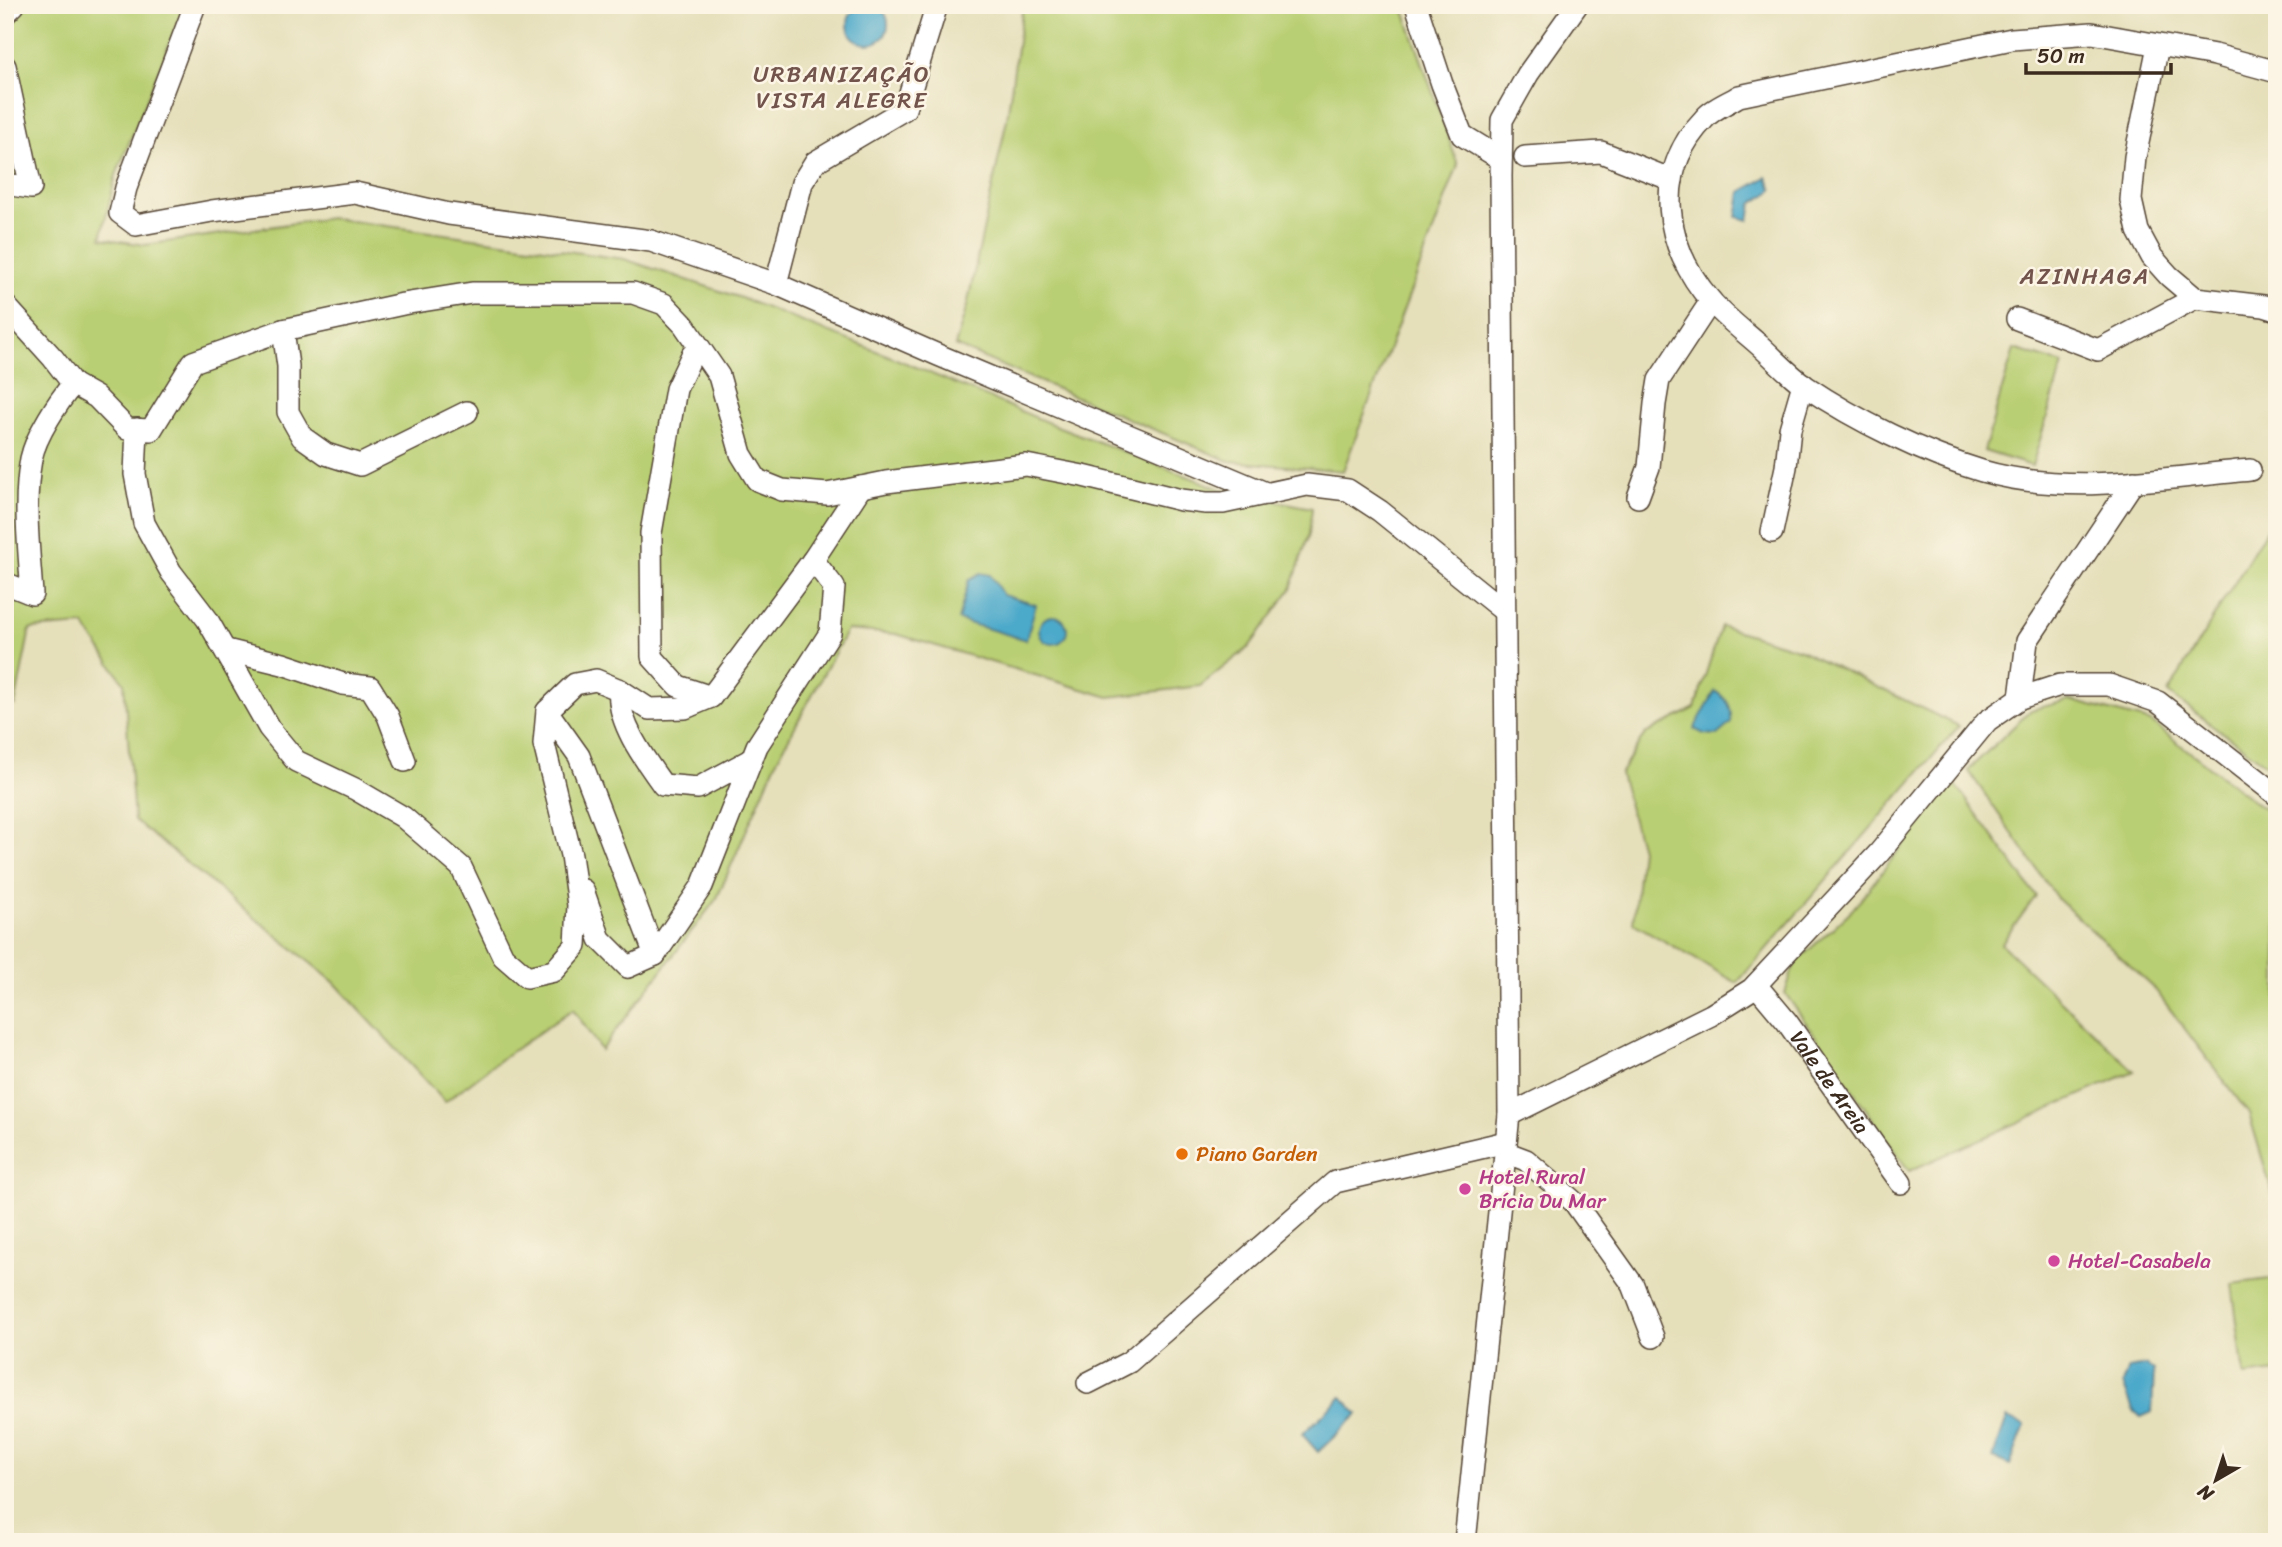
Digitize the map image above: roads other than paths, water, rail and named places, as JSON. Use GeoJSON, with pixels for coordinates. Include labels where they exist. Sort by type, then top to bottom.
{"type":"FeatureCollection","features":[{"type":"Feature","properties":{"kind":"street"},"geometry":{"type":"LineString","coordinates":[[5,14],[14,5]]}},
{"type":"Feature","properties":{"kind":"street"},"geometry":{"type":"LineString","coordinates":[[195,5],[126,188],[120,213],[136,225],[212,211],[355,192],[449,214],[651,241],[776,284],[1268,494]]}},
{"type":"Feature","properties":{"kind":"street"},"geometry":{"type":"LineString","coordinates":[[776,284],[802,183],[815,162],[905,109],[937,5]]}},
{"type":"Feature","properties":{"kind":"street"},"geometry":{"type":"LineString","coordinates":[[1416,5],[1462,135],[1501,159]]}},
{"type":"Feature","properties":{"kind":"street"},"geometry":{"type":"LineString","coordinates":[[1465,1542],[1509,1115],[1502,120],[1528,74],[1577,5]]}},
{"type":"Feature","properties":{"kind":"street"},"geometry":{"type":"LineString","coordinates":[[2250,470],[2134,481],[2035,481],[1983,471],[1932,453],[1873,425],[1803,384],[1711,302],[1689,270],[1674,233],[1668,199],[1685,143],[1705,116],[1740,96],[2012,39],[2092,33],[2215,55],[2277,72]]}},
{"type":"Feature","properties":{"kind":"street"},"geometry":{"type":"LineString","coordinates":[[2158,46],[2135,158],[2131,200],[2138,231],[2152,257],[2195,298],[2277,310]]}},
{"type":"Feature","properties":{"kind":"street"},"geometry":{"type":"LineString","coordinates":[[5,66],[31,188],[5,184]]}},
{"type":"Feature","properties":{"kind":"street"},"geometry":{"type":"LineString","coordinates":[[1525,157],[1601,152],[1672,180]]}},
{"type":"Feature","properties":{"kind":"street"},"geometry":{"type":"LineString","coordinates":[[5,305],[73,384],[96,397],[127,429],[151,430],[193,362],[283,330],[403,304],[472,293],[632,293],[664,304],[684,325],[719,376],[741,454],[757,480],[782,490],[827,494],[952,473],[1026,465],[1181,500],[1223,503],[1307,485],[1348,489],[1380,511],[1504,611]]}},
{"type":"Feature","properties":{"kind":"street"},"geometry":{"type":"LineString","coordinates":[[2017,320],[2098,350],[2195,298]]}},
{"type":"Feature","properties":{"kind":"street"},"geometry":{"type":"LineString","coordinates":[[1638,497],[1649,467],[1660,380],[1711,302]]}},
{"type":"Feature","properties":{"kind":"street"},"geometry":{"type":"LineString","coordinates":[[283,330],[288,366],[288,412],[302,437],[326,454],[360,465],[467,412]]}},
{"type":"Feature","properties":{"kind":"street"},"geometry":{"type":"LineString","coordinates":[[699,348],[692,355],[676,389],[651,533],[652,657],[678,686],[711,698]]}},
{"type":"Feature","properties":{"kind":"street"},"geometry":{"type":"LineString","coordinates":[[5,583],[32,594],[27,516],[31,457],[54,407],[73,384]]}},
{"type":"Feature","properties":{"kind":"street"},"geometry":{"type":"LineString","coordinates":[[1772,532],[1786,467],[1790,429],[1803,384]]}},
{"type":"Feature","properties":{"kind":"street"},"geometry":{"type":"LineString","coordinates":[[137,429],[135,474],[144,523],[171,572],[208,619],[269,728],[296,761],[355,789],[404,817],[461,867],[503,956],[527,977],[554,971],[576,946],[578,905],[571,855]]}},
{"type":"Feature","properties":{"kind":"street"},"geometry":{"type":"LineString","coordinates":[[2020,698],[2027,641],[2134,481]]}},
{"type":"Feature","properties":{"kind":"street"},"geometry":{"type":"LineString","coordinates":[[813,560],[834,587],[830,632],[757,746],[702,886],[655,955],[628,967],[600,939],[571,855],[544,744],[548,711],[575,684],[596,680],[620,690],[649,709],[685,708],[711,698],[813,560],[861,487]]}},
{"type":"Feature","properties":{"kind":"street"},"geometry":{"type":"LineString","coordinates":[[226,650],[283,664],[343,684],[370,687],[388,716],[405,761]]}},
{"type":"Feature","properties":{"kind":"street"},"geometry":{"type":"LineString","coordinates":[[1509,1115],[1711,1015],[1756,985],[1879,853],[1987,721],[2020,698],[2060,685],[2109,685],[2158,702],[2277,795]]}},
{"type":"Feature","properties":{"kind":"street"},"geometry":{"type":"LineString","coordinates":[[620,690],[619,703],[639,752],[663,785],[698,788],[752,759]]}},
{"type":"Feature","properties":{"kind":"street"},"geometry":{"type":"LineString","coordinates":[[548,711],[579,756],[655,955]]}},
{"type":"Feature","properties":{"kind":"street","name":"Vale de Areia"},"geometry":{"type":"LineString","coordinates":[[1756,985],[1787,1022],[1901,1183]]}},
{"type":"Feature","properties":{"kind":"street"},"geometry":{"type":"LineString","coordinates":[[1088,1383],[1129,1362],[1335,1182],[1506,1147],[1574,1202],[1633,1285],[1653,1337]]}},
{"type":"Feature","properties":{"kind":"water"},"geometry":{"type":"Polygon","coordinates":[[[868,4],[882,10],[888,24],[882,38],[868,44],[854,38],[848,24],[854,10],[868,4]]]}},
{"type":"Feature","properties":{"kind":"water"},"geometry":{"type":"Polygon","coordinates":[[[1767,177],[1773,190],[1752,204],[1749,220],[1737,217],[1741,192],[1767,177]]]}},
{"type":"Feature","properties":{"kind":"water"},"geometry":{"type":"Polygon","coordinates":[[[980,573],[990,575],[1003,595],[1036,605],[1026,640],[958,620],[969,580],[980,573]]]}},
{"type":"Feature","properties":{"kind":"water"},"geometry":{"type":"Polygon","coordinates":[[[1053,616],[1063,620],[1067,630],[1063,640],[1053,644],[1043,640],[1039,630],[1043,620],[1053,616]]]}},
{"type":"Feature","properties":{"kind":"water"},"geometry":{"type":"Polygon","coordinates":[[[1715,691],[1729,704],[1731,723],[1717,735],[1704,734],[1694,729],[1715,691]]]}},
{"type":"Feature","properties":{"kind":"water"},"geometry":{"type":"Polygon","coordinates":[[[2145,1365],[2154,1371],[2152,1412],[2141,1417],[2133,1410],[2123,1384],[2129,1368],[2145,1365]]]}},
{"type":"Feature","properties":{"kind":"water"},"geometry":{"type":"Polygon","coordinates":[[[1342,1397],[1358,1414],[1318,1452],[1302,1434],[1342,1397]]]}},
{"type":"Feature","properties":{"kind":"water"},"geometry":{"type":"Polygon","coordinates":[[[2007,1418],[2025,1425],[2010,1465],[1993,1458],[2007,1418]]]}},
{"type":"Feature","properties":{"kind":"place","name":"Piano Garden"},"geometry":{"type":"Point","coordinates":[1182,1154]}},
{"type":"Feature","properties":{"kind":"place","name":"Hotel Rural Brícia Du Mar"},"geometry":{"type":"Point","coordinates":[1465,1189]}},
{"type":"Feature","properties":{"kind":"place","name":"Hotel-Casabela"},"geometry":{"type":"Point","coordinates":[2054,1261]}},
{"type":"Feature","properties":{"kind":"district","name":"URBANIZAÇÃO VISTA ALEGRE"},"geometry":{"type":"Point","coordinates":[842,87]}},
{"type":"Feature","properties":{"kind":"district","name":"AZINHAGA"},"geometry":{"type":"Point","coordinates":[2085,276]}}]}
